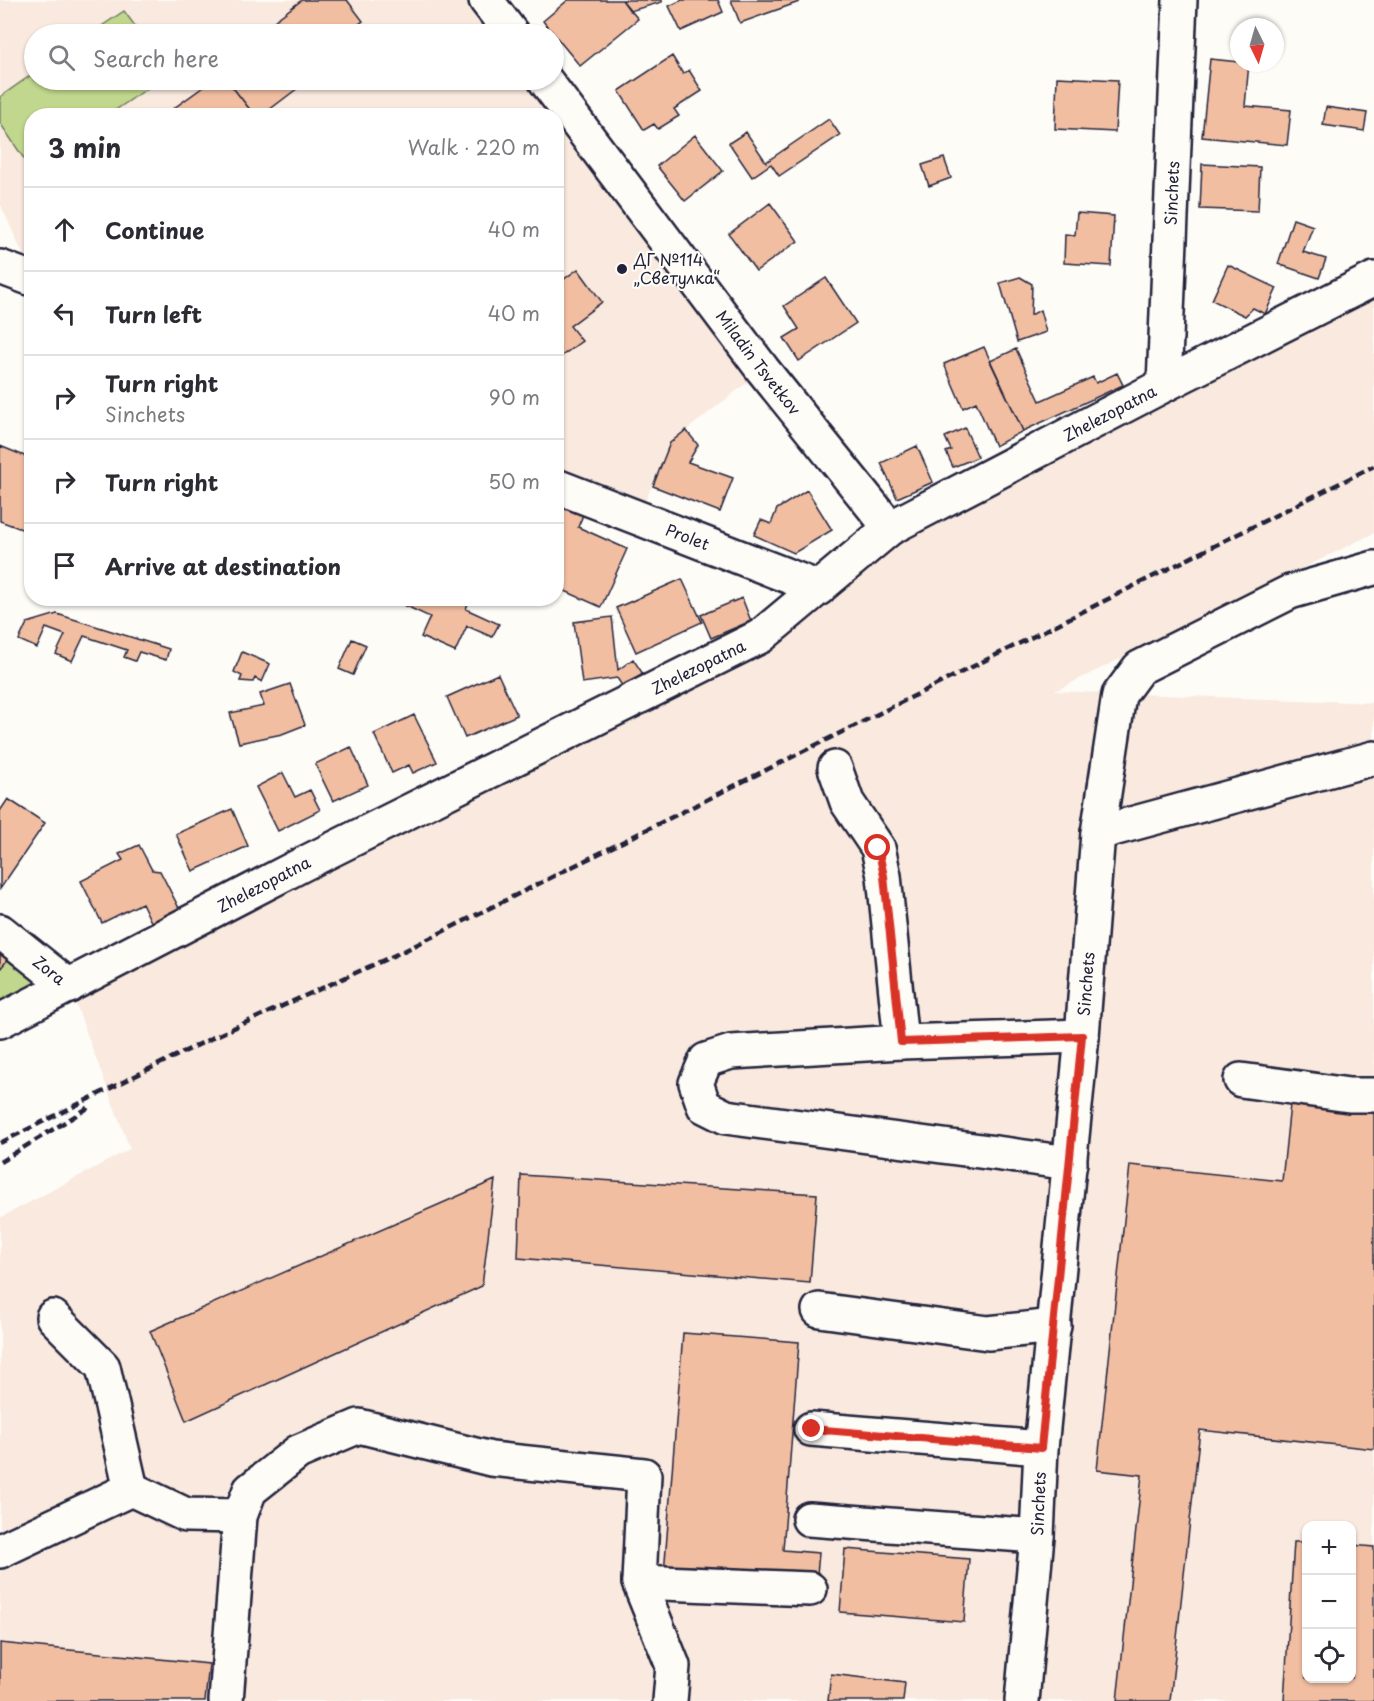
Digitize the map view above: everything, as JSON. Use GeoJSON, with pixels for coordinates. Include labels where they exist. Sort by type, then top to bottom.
{"type":"FeatureCollection","features":[{"type":"Feature","properties":{"kind":"street"},"geometry":{"type":"LineString","coordinates":[[486,0],[504,24]]}},
{"type":"Feature","properties":{"kind":"street","name":"Sinchets"},"geometry":{"type":"LineString","coordinates":[[1164,385],[1180,0]]}},
{"type":"Feature","properties":{"kind":"street","name":"Miladin Tsvetkov"},"geometry":{"type":"LineString","coordinates":[[553,90],[763,370],[890,528]]}},
{"type":"Feature","properties":{"kind":"street"},"geometry":{"type":"LineString","coordinates":[[0,267],[24,276]]}},
{"type":"Feature","properties":{"kind":"street","name":"Zhelezopatna"},"geometry":{"type":"LineString","coordinates":[[0,1021],[303,864],[761,636],[890,528],[1164,385],[1374,279]]}},
{"type":"Feature","properties":{"kind":"street","name":"Prolet"},"geometry":{"type":"LineString","coordinates":[[564,489],[819,588]]}},
{"type":"Feature","properties":{"kind":"street","name":"Sinchets"},"geometry":{"type":"LineString","coordinates":[[1022,1701],[1037,1536],[1041,1448],[1082,1036],[1098,832],[1119,695],[1139,668],[1290,592],[1374,568]]}},
{"type":"Feature","properties":{"kind":"street"},"geometry":{"type":"LineString","coordinates":[[1098,832],[1374,759]]}},
{"type":"Feature","properties":{"kind":"street"},"geometry":{"type":"LineString","coordinates":[[835,768],[847,802],[878,848],[884,876],[901,1042]]}},
{"type":"Feature","properties":{"kind":"street","name":"Zora"},"geometry":{"type":"LineString","coordinates":[[0,931],[69,986]]}},
{"type":"Feature","properties":{"kind":"street"},"geometry":{"type":"LineString","coordinates":[[1070,1163],[726,1117],[705,1106],[696,1083],[705,1060],[731,1052],[901,1042],[1082,1036]]}},
{"type":"Feature","properties":{"kind":"street"},"geometry":{"type":"LineString","coordinates":[[1241,1080],[1349,1095],[1374,1095]]}},
{"type":"Feature","properties":{"kind":"street"},"geometry":{"type":"LineString","coordinates":[[819,1310],[988,1333],[1054,1326]]}},
{"type":"Feature","properties":{"kind":"street"},"geometry":{"type":"LineString","coordinates":[[53,1317],[103,1367],[131,1489]]}},
{"type":"Feature","properties":{"kind":"street"},"geometry":{"type":"LineString","coordinates":[[226,1701],[240,1516],[250,1490],[298,1452],[359,1426],[491,1459],[644,1475],[639,1582],[673,1666],[670,1701]]}},
{"type":"Feature","properties":{"kind":"street"},"geometry":{"type":"LineString","coordinates":[[812,1429],[1041,1448]]}},
{"type":"Feature","properties":{"kind":"street"},"geometry":{"type":"LineString","coordinates":[[131,1489],[186,1515],[240,1516]]}},
{"type":"Feature","properties":{"kind":"street"},"geometry":{"type":"LineString","coordinates":[[0,1551],[131,1489]]}},
{"type":"Feature","properties":{"kind":"street"},"geometry":{"type":"LineString","coordinates":[[809,1519],[1037,1536]]}},
{"type":"Feature","properties":{"kind":"street"},"geometry":{"type":"LineString","coordinates":[[639,1582],[810,1589]]}},
{"type":"Feature","properties":{"kind":"shaded area","name":"ДГ №114 „Светулка“"},"geometry":{"type":"Polygon","coordinates":[[[0,0],[486,0],[504,24],[24,24],[24,90],[553,90],[763,370],[670,443],[638,518],[564,489],[564,108],[24,108],[24,256],[0,203],[0,0]]]}},
{"type":"Feature","properties":{"kind":"shaded area"},"geometry":{"type":"Polygon","coordinates":[[[1374,279],[1374,533],[1055,691],[1374,703],[1374,1701],[0,1701],[0,1218],[130,1149],[69,986],[761,636],[890,528],[1374,279]]]}},
{"type":"Feature","properties":{"kind":"green space"},"geometry":{"type":"Polygon","coordinates":[[[124,11],[134,24],[105,24],[124,11]]]}},
{"type":"Feature","properties":{"kind":"green space"},"geometry":{"type":"Polygon","coordinates":[[[24,80],[24,90],[145,90],[118,108],[24,108],[24,159],[0,123],[0,97],[24,80]]]}},
{"type":"Feature","properties":{"kind":"green space"},"geometry":{"type":"Polygon","coordinates":[[[0,931],[69,986],[0,1021],[0,931]]]}},
{"type":"Feature","properties":{"kind":"building"},"geometry":{"type":"Polygon","coordinates":[[[302,0],[347,0],[363,21],[359,24],[270,24],[302,0]]]}},
{"type":"Feature","properties":{"kind":"building"},"geometry":{"type":"Polygon","coordinates":[[[568,0],[622,0],[638,19],[580,66],[564,47],[564,24],[545,24],[543,21],[568,0]]]}},
{"type":"Feature","properties":{"kind":"building"},"geometry":{"type":"Polygon","coordinates":[[[622,0],[662,0],[662,2],[630,11],[622,0]]]}},
{"type":"Feature","properties":{"kind":"building"},"geometry":{"type":"Polygon","coordinates":[[[682,0],[718,0],[723,12],[681,31],[669,6],[682,0]]]}},
{"type":"Feature","properties":{"kind":"building"},"geometry":{"type":"Polygon","coordinates":[[[731,0],[798,0],[799,2],[740,23],[731,0]]]}},
{"type":"Feature","properties":{"kind":"building"},"geometry":{"type":"Polygon","coordinates":[[[672,56],[683,74],[689,70],[702,91],[674,109],[679,116],[658,129],[654,124],[644,130],[619,91],[672,56]]]}},
{"type":"Feature","properties":{"kind":"building"},"geometry":{"type":"Polygon","coordinates":[[[1210,59],[1230,61],[1230,72],[1248,72],[1245,106],[1291,110],[1287,145],[1202,137],[1210,59]]]}},
{"type":"Feature","properties":{"kind":"building"},"geometry":{"type":"Polygon","coordinates":[[[1057,77],[1118,80],[1115,132],[1055,129],[1057,77]]]}},
{"type":"Feature","properties":{"kind":"building"},"geometry":{"type":"Polygon","coordinates":[[[199,90],[235,90],[249,108],[174,108],[199,90]]]}},
{"type":"Feature","properties":{"kind":"building"},"geometry":{"type":"Polygon","coordinates":[[[235,90],[295,90],[272,108],[249,108],[235,90]]]}},
{"type":"Feature","properties":{"kind":"building"},"geometry":{"type":"Polygon","coordinates":[[[1326,107],[1367,113],[1364,131],[1323,125],[1326,107]]]}},
{"type":"Feature","properties":{"kind":"building"},"geometry":{"type":"Polygon","coordinates":[[[829,119],[840,135],[779,176],[771,164],[752,177],[729,143],[746,132],[766,162],[829,119]]]}},
{"type":"Feature","properties":{"kind":"building"},"geometry":{"type":"Polygon","coordinates":[[[695,135],[723,171],[685,201],[657,166],[695,135]]]}},
{"type":"Feature","properties":{"kind":"building"},"geometry":{"type":"Polygon","coordinates":[[[944,158],[951,178],[929,186],[922,165],[944,158]]]}},
{"type":"Feature","properties":{"kind":"building"},"geometry":{"type":"Polygon","coordinates":[[[1202,164],[1260,167],[1258,211],[1200,209],[1202,164]]]}},
{"type":"Feature","properties":{"kind":"building"},"geometry":{"type":"Polygon","coordinates":[[[770,203],[798,241],[756,271],[729,234],[770,203]]]}},
{"type":"Feature","properties":{"kind":"building"},"geometry":{"type":"Polygon","coordinates":[[[1077,213],[1114,216],[1111,266],[1064,263],[1065,234],[1075,235],[1077,213]]]}},
{"type":"Feature","properties":{"kind":"building"},"geometry":{"type":"Polygon","coordinates":[[[1293,219],[1313,226],[1303,252],[1326,259],[1319,278],[1278,264],[1293,219]]]}},
{"type":"Feature","properties":{"kind":"building"},"geometry":{"type":"Polygon","coordinates":[[[1228,265],[1277,288],[1265,314],[1253,308],[1245,316],[1212,300],[1228,265]]]}},
{"type":"Feature","properties":{"kind":"building"},"geometry":{"type":"Polygon","coordinates":[[[578,269],[602,302],[570,326],[582,341],[564,354],[564,279],[578,269]]]}},
{"type":"Feature","properties":{"kind":"building"},"geometry":{"type":"Polygon","coordinates":[[[1020,277],[1032,284],[1031,315],[1040,310],[1046,332],[1017,342],[1000,283],[1020,277]]]}},
{"type":"Feature","properties":{"kind":"building"},"geometry":{"type":"Polygon","coordinates":[[[826,278],[856,323],[799,361],[784,338],[799,329],[784,306],[826,278]]]}},
{"type":"Feature","properties":{"kind":"building"},"geometry":{"type":"Polygon","coordinates":[[[984,347],[1023,431],[995,446],[976,402],[963,408],[944,364],[984,347]]]}},
{"type":"Feature","properties":{"kind":"building"},"geometry":{"type":"Polygon","coordinates":[[[1016,349],[1040,401],[1093,377],[1096,383],[1117,373],[1123,385],[1023,431],[990,361],[1016,349]]]}},
{"type":"Feature","properties":{"kind":"building"},"geometry":{"type":"Polygon","coordinates":[[[965,428],[978,457],[953,467],[946,452],[951,450],[945,437],[965,428]]]}},
{"type":"Feature","properties":{"kind":"building"},"geometry":{"type":"Polygon","coordinates":[[[686,430],[698,445],[688,462],[733,478],[720,512],[653,486],[670,443],[686,430]]]}},
{"type":"Feature","properties":{"kind":"building"},"geometry":{"type":"Polygon","coordinates":[[[0,446],[24,456],[24,530],[0,521],[0,446]]]}},
{"type":"Feature","properties":{"kind":"building"},"geometry":{"type":"Polygon","coordinates":[[[917,446],[933,482],[897,498],[881,463],[917,446]]]}},
{"type":"Feature","properties":{"kind":"building"},"geometry":{"type":"Polygon","coordinates":[[[807,490],[832,530],[794,553],[754,535],[761,520],[771,524],[777,509],[807,490]]]}},
{"type":"Feature","properties":{"kind":"building"},"geometry":{"type":"Polygon","coordinates":[[[564,507],[583,515],[578,527],[627,549],[601,607],[564,591],[564,507]]]}},
{"type":"Feature","properties":{"kind":"building"},"geometry":{"type":"Polygon","coordinates":[[[682,579],[702,622],[636,652],[616,608],[682,579]]]}},
{"type":"Feature","properties":{"kind":"building"},"geometry":{"type":"Polygon","coordinates":[[[742,598],[751,621],[711,638],[701,615],[742,598]]]}},
{"type":"Feature","properties":{"kind":"building"},"geometry":{"type":"Polygon","coordinates":[[[406,606],[467,606],[466,609],[499,624],[492,637],[467,626],[455,652],[421,637],[430,617],[406,606]]]}},
{"type":"Feature","properties":{"kind":"building"},"geometry":{"type":"Polygon","coordinates":[[[57,614],[169,649],[166,660],[139,652],[135,661],[124,657],[127,650],[84,636],[72,661],[56,654],[65,635],[46,628],[37,648],[19,640],[27,623],[57,614]]]}},
{"type":"Feature","properties":{"kind":"building"},"geometry":{"type":"Polygon","coordinates":[[[612,617],[618,670],[633,659],[643,674],[623,687],[617,678],[582,683],[574,622],[612,617]]]}},
{"type":"Feature","properties":{"kind":"building"},"geometry":{"type":"Polygon","coordinates":[[[352,639],[366,645],[353,675],[339,669],[352,639]]]}},
{"type":"Feature","properties":{"kind":"building"},"geometry":{"type":"Polygon","coordinates":[[[242,652],[270,664],[262,682],[255,678],[253,682],[240,681],[242,676],[234,672],[242,652]]]}},
{"type":"Feature","properties":{"kind":"building"},"geometry":{"type":"Polygon","coordinates":[[[498,674],[517,715],[465,738],[447,697],[498,674]]]}},
{"type":"Feature","properties":{"kind":"building"},"geometry":{"type":"Polygon","coordinates":[[[290,684],[305,725],[282,734],[239,743],[230,713],[264,706],[260,694],[290,684]]]}},
{"type":"Feature","properties":{"kind":"building"},"geometry":{"type":"Polygon","coordinates":[[[414,715],[437,762],[413,773],[409,765],[392,773],[374,734],[414,715]]]}},
{"type":"Feature","properties":{"kind":"building"},"geometry":{"type":"Polygon","coordinates":[[[351,747],[368,785],[333,801],[315,764],[351,747]]]}},
{"type":"Feature","properties":{"kind":"building"},"geometry":{"type":"Polygon","coordinates":[[[283,773],[295,797],[310,790],[320,810],[278,831],[256,787],[283,773]]]}},
{"type":"Feature","properties":{"kind":"building"},"geometry":{"type":"Polygon","coordinates":[[[8,799],[45,823],[0,889],[0,811],[8,799]]]}},
{"type":"Feature","properties":{"kind":"building"},"geometry":{"type":"Polygon","coordinates":[[[232,809],[248,846],[193,871],[176,834],[232,809]]]}},
{"type":"Feature","properties":{"kind":"building"},"geometry":{"type":"Polygon","coordinates":[[[139,845],[152,870],[160,871],[183,916],[155,930],[142,903],[102,923],[81,881],[123,860],[119,854],[139,845]]]}},
{"type":"Feature","properties":{"kind":"building"},"geometry":{"type":"Polygon","coordinates":[[[0,950],[9,958],[0,969],[0,950]]]}},
{"type":"Feature","properties":{"kind":"building"},"geometry":{"type":"Polygon","coordinates":[[[1291,1095],[1374,1104],[1374,1449],[1200,1430],[1170,1701],[1117,1701],[1142,1475],[1097,1470],[1130,1165],[1282,1181],[1291,1095]]]}},
{"type":"Feature","properties":{"kind":"building"},"geometry":{"type":"Polygon","coordinates":[[[521,1175],[817,1194],[810,1283],[518,1258],[521,1175]]]}},
{"type":"Feature","properties":{"kind":"building"},"geometry":{"type":"Polygon","coordinates":[[[495,1180],[482,1286],[186,1421],[150,1331],[495,1180]]]}},
{"type":"Feature","properties":{"kind":"building"},"geometry":{"type":"Polygon","coordinates":[[[683,1333],[799,1342],[783,1550],[819,1553],[816,1585],[664,1574],[683,1333]]]}},
{"type":"Feature","properties":{"kind":"building"},"geometry":{"type":"Polygon","coordinates":[[[1294,1542],[1302,1542],[1302,1683],[1356,1683],[1356,1545],[1374,1547],[1374,1701],[1284,1701],[1294,1542]]]}},
{"type":"Feature","properties":{"kind":"building"},"geometry":{"type":"Polygon","coordinates":[[[845,1549],[969,1559],[964,1622],[840,1612],[845,1549]]]}},
{"type":"Feature","properties":{"kind":"building"},"geometry":{"type":"Polygon","coordinates":[[[0,1643],[209,1664],[205,1701],[0,1701],[0,1643]]]}},
{"type":"Feature","properties":{"kind":"building"},"geometry":{"type":"Polygon","coordinates":[[[831,1674],[905,1683],[903,1701],[828,1701],[831,1674]]]}},
{"type":"Feature","properties":{"kind":"railway"},"geometry":{"type":"LineString","coordinates":[[0,1143],[216,1036],[406,950],[1374,466]]}},
{"type":"Feature","properties":{"kind":"railway"},"geometry":{"type":"LineString","coordinates":[[0,1162],[91,1106]]}},
{"type":"Feature","properties":{"kind":"place","name":"ДГ №114 „Светулка“"},"geometry":{"type":"Point","coordinates":[622,269]}},
{"type":"Feature","properties":{"kind":"route"},"geometry":{"type":"LineString","coordinates":[[812,1429],[1041,1448],[1082,1036],[901,1042],[884,876],[878,848]]}}]}
